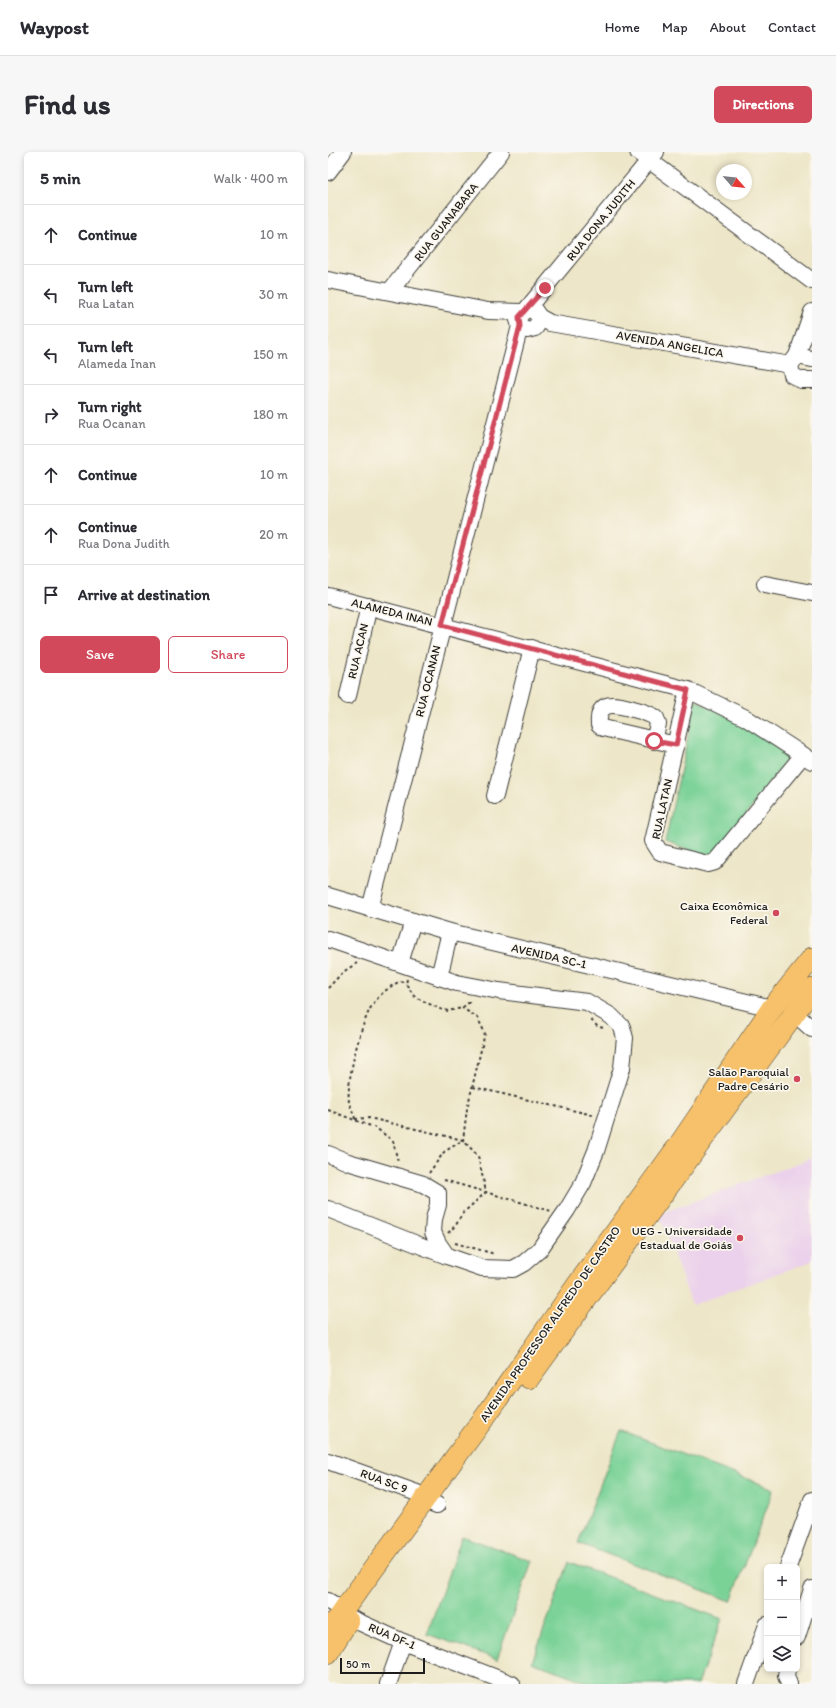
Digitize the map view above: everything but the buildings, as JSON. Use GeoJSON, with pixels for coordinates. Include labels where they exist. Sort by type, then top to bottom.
{"type":"FeatureCollection","features":[{"type":"Feature","properties":{"kind":"main road","name":"AVENIDA PROFESSOR ALFREDO DE CASTRO"},"geometry":{"type":"LineString","coordinates":[[431,1503],[698,1119],[772,1008],[812,958]]}},
{"type":"Feature","properties":{"kind":"main road","name":"AVENIDA PROFESSOR ALFREDO DE CASTRO"},"geometry":{"type":"LineString","coordinates":[[328,1631],[340,1609],[431,1503],[812,989]]}},
{"type":"Feature","properties":{"kind":"main road","name":"AVENIDA PROFESSOR ALFREDO DE CASTRO"},"geometry":{"type":"LineString","coordinates":[[328,1653],[340,1609]]}},
{"type":"Feature","properties":{"kind":"street"},"geometry":{"type":"LineString","coordinates":[[328,172],[343,152]]}},
{"type":"Feature","properties":{"kind":"street","name":"RUA GUANABARA"},"geometry":{"type":"LineString","coordinates":[[390,291],[501,152]]}},
{"type":"Feature","properties":{"kind":"street"},"geometry":{"type":"LineString","coordinates":[[648,155],[812,281]]}},
{"type":"Feature","properties":{"kind":"street","name":"RUA DONA JUDITH"},"geometry":{"type":"LineString","coordinates":[[531,320],[545,288],[648,155]]}},
{"type":"Feature","properties":{"kind":"street","name":"AVENIDA ANGELICA"},"geometry":{"type":"LineString","coordinates":[[328,280],[488,310],[531,320],[800,360]]}},
{"type":"Feature","properties":{"kind":"street"},"geometry":{"type":"LineString","coordinates":[[812,312],[800,360],[792,375],[801,380],[812,380]]}},
{"type":"Feature","properties":{"kind":"street","name":"RUA OCANAN"},"geometry":{"type":"LineString","coordinates":[[370,909],[511,361],[531,320]]}},
{"type":"Feature","properties":{"kind":"street"},"geometry":{"type":"LineString","coordinates":[[765,584],[812,593]]}},
{"type":"Feature","properties":{"kind":"street","name":"ALAMEDA INAN"},"geometry":{"type":"LineString","coordinates":[[328,596],[532,648],[688,690],[746,718],[807,758]]}},
{"type":"Feature","properties":{"kind":"street","name":"RUA ACAN"},"geometry":{"type":"LineString","coordinates":[[348,696],[369,606]]}},
{"type":"Feature","properties":{"kind":"street"},"geometry":{"type":"LineString","coordinates":[[495,796],[532,648]]}},
{"type":"Feature","properties":{"kind":"street","name":"RUA LATAN"},"geometry":{"type":"LineString","coordinates":[[688,690],[653,841],[660,852],[708,864],[715,862],[807,758]]}},
{"type":"Feature","properties":{"kind":"street"},"geometry":{"type":"LineString","coordinates":[[654,741],[676,745]]}},
{"type":"Feature","properties":{"kind":"street","name":"AVENIDA SC-1"},"geometry":{"type":"LineString","coordinates":[[328,896],[450,932],[772,1008]]}},
{"type":"Feature","properties":{"kind":"street"},"geometry":{"type":"LineString","coordinates":[[400,963],[413,921]]}},
{"type":"Feature","properties":{"kind":"street"},"geometry":{"type":"LineString","coordinates":[[439,977],[450,932]]}},
{"type":"Feature","properties":{"kind":"street"},"geometry":{"type":"LineString","coordinates":[[328,939],[457,983],[499,991],[587,1002],[611,1016],[622,1027],[625,1038],[622,1068],[596,1151],[583,1183],[567,1210],[539,1250],[524,1263],[513,1269],[482,1268],[438,1244],[433,1232],[434,1219],[438,1204],[438,1194],[423,1184],[348,1162],[328,1154]]}},
{"type":"Feature","properties":{"kind":"street"},"geometry":{"type":"LineString","coordinates":[[794,1013],[812,1029]]}},
{"type":"Feature","properties":{"kind":"street"},"geometry":{"type":"LineString","coordinates":[[328,1209],[449,1249]]}},
{"type":"Feature","properties":{"kind":"street","name":"RUA SC 9"},"geometry":{"type":"LineString","coordinates":[[328,1461],[417,1492],[431,1503]]}},
{"type":"Feature","properties":{"kind":"street"},"geometry":{"type":"LineString","coordinates":[[789,1564],[809,1516],[812,1500]]}},
{"type":"Feature","properties":{"kind":"street"},"geometry":{"type":"LineString","coordinates":[[797,1636],[812,1589]]}},
{"type":"Feature","properties":{"kind":"street","name":"RUA DF-1"},"geometry":{"type":"LineString","coordinates":[[340,1609],[403,1642],[512,1684]]}},
{"type":"Feature","properties":{"kind":"street"},"geometry":{"type":"LineString","coordinates":[[746,1684],[764,1634]]}},
{"type":"Feature","properties":{"kind":"street"},"geometry":{"type":"LineString","coordinates":[[388,1684],[403,1642]]}},
{"type":"Feature","properties":{"kind":"path"},"geometry":{"type":"LineString","coordinates":[[328,988],[349,968],[362,961]]}},
{"type":"Feature","properties":{"kind":"path"},"geometry":{"type":"LineString","coordinates":[[355,1119],[349,1101],[350,1080],[357,1044],[365,1018],[373,1004],[394,984],[401,981],[406,984]]}},
{"type":"Feature","properties":{"kind":"path"},"geometry":{"type":"LineString","coordinates":[[432,1006],[448,1011],[462,1008],[474,999]]}},
{"type":"Feature","properties":{"kind":"path"},"geometry":{"type":"LineString","coordinates":[[462,1008],[477,1017],[485,1033],[467,1109],[463,1140]]}},
{"type":"Feature","properties":{"kind":"path"},"geometry":{"type":"LineString","coordinates":[[590,1017],[595,1024],[606,1028]]}},
{"type":"Feature","properties":{"kind":"path"},"geometry":{"type":"LineString","coordinates":[[473,1087],[598,1116]]}},
{"type":"Feature","properties":{"kind":"path"},"geometry":{"type":"LineString","coordinates":[[328,1110],[376,1128],[393,1141],[399,1164]]}},
{"type":"Feature","properties":{"kind":"path"},"geometry":{"type":"LineString","coordinates":[[333,1112],[355,1119],[369,1118],[463,1140],[478,1156],[486,1192]]}},
{"type":"Feature","properties":{"kind":"path"},"geometry":{"type":"LineString","coordinates":[[433,1177],[427,1176],[444,1152],[463,1140]]}},
{"type":"Feature","properties":{"kind":"path"},"geometry":{"type":"LineString","coordinates":[[440,1179],[552,1211]]}},
{"type":"Feature","properties":{"kind":"path"},"geometry":{"type":"LineString","coordinates":[[447,1234],[456,1225],[462,1214],[486,1192]]}},
{"type":"Feature","properties":{"kind":"path"},"geometry":{"type":"LineString","coordinates":[[549,1218],[552,1211],[557,1208]]}},
{"type":"Feature","properties":{"kind":"path"},"geometry":{"type":"LineString","coordinates":[[449,1249],[501,1256]]}},
{"type":"Feature","properties":{"kind":"shaded area","name":"UEG - Universidade Estadual de Goiás"},"geometry":{"type":"Polygon","coordinates":[[[812,1158],[812,1261],[692,1305],[659,1214],[812,1158]]]}},
{"type":"Feature","properties":{"kind":"green space"},"geometry":{"type":"Polygon","coordinates":[[[696,700],[758,732],[791,754],[713,859],[665,842],[696,700]]]}},
{"type":"Feature","properties":{"kind":"green space"},"geometry":{"type":"Polygon","coordinates":[[[621,1431],[774,1489],[731,1601],[578,1543],[621,1431]]]}},
{"type":"Feature","properties":{"kind":"green space"},"geometry":{"type":"Polygon","coordinates":[[[462,1536],[532,1561],[497,1659],[427,1634],[462,1536]]]}},
{"type":"Feature","properties":{"kind":"green space"},"geometry":{"type":"Polygon","coordinates":[[[569,1562],[722,1619],[698,1684],[592,1684],[532,1662],[569,1562]]]}},
{"type":"Feature","properties":{"kind":"place","name":"Caixa Econômica Federal"},"geometry":{"type":"Point","coordinates":[776,913]}},
{"type":"Feature","properties":{"kind":"place","name":"Salão Paroquial Padre Cesário"},"geometry":{"type":"Point","coordinates":[797,1079]}},
{"type":"Feature","properties":{"kind":"place","name":"UEG - Universidade Estadual de Goiás"},"geometry":{"type":"Point","coordinates":[740,1238]}},
{"type":"Feature","properties":{"kind":"route"},"geometry":{"type":"LineString","coordinates":[[545,288],[526,310],[520,314],[518,320],[520,326],[442,625],[688,690],[676,745],[654,741]]}}]}
